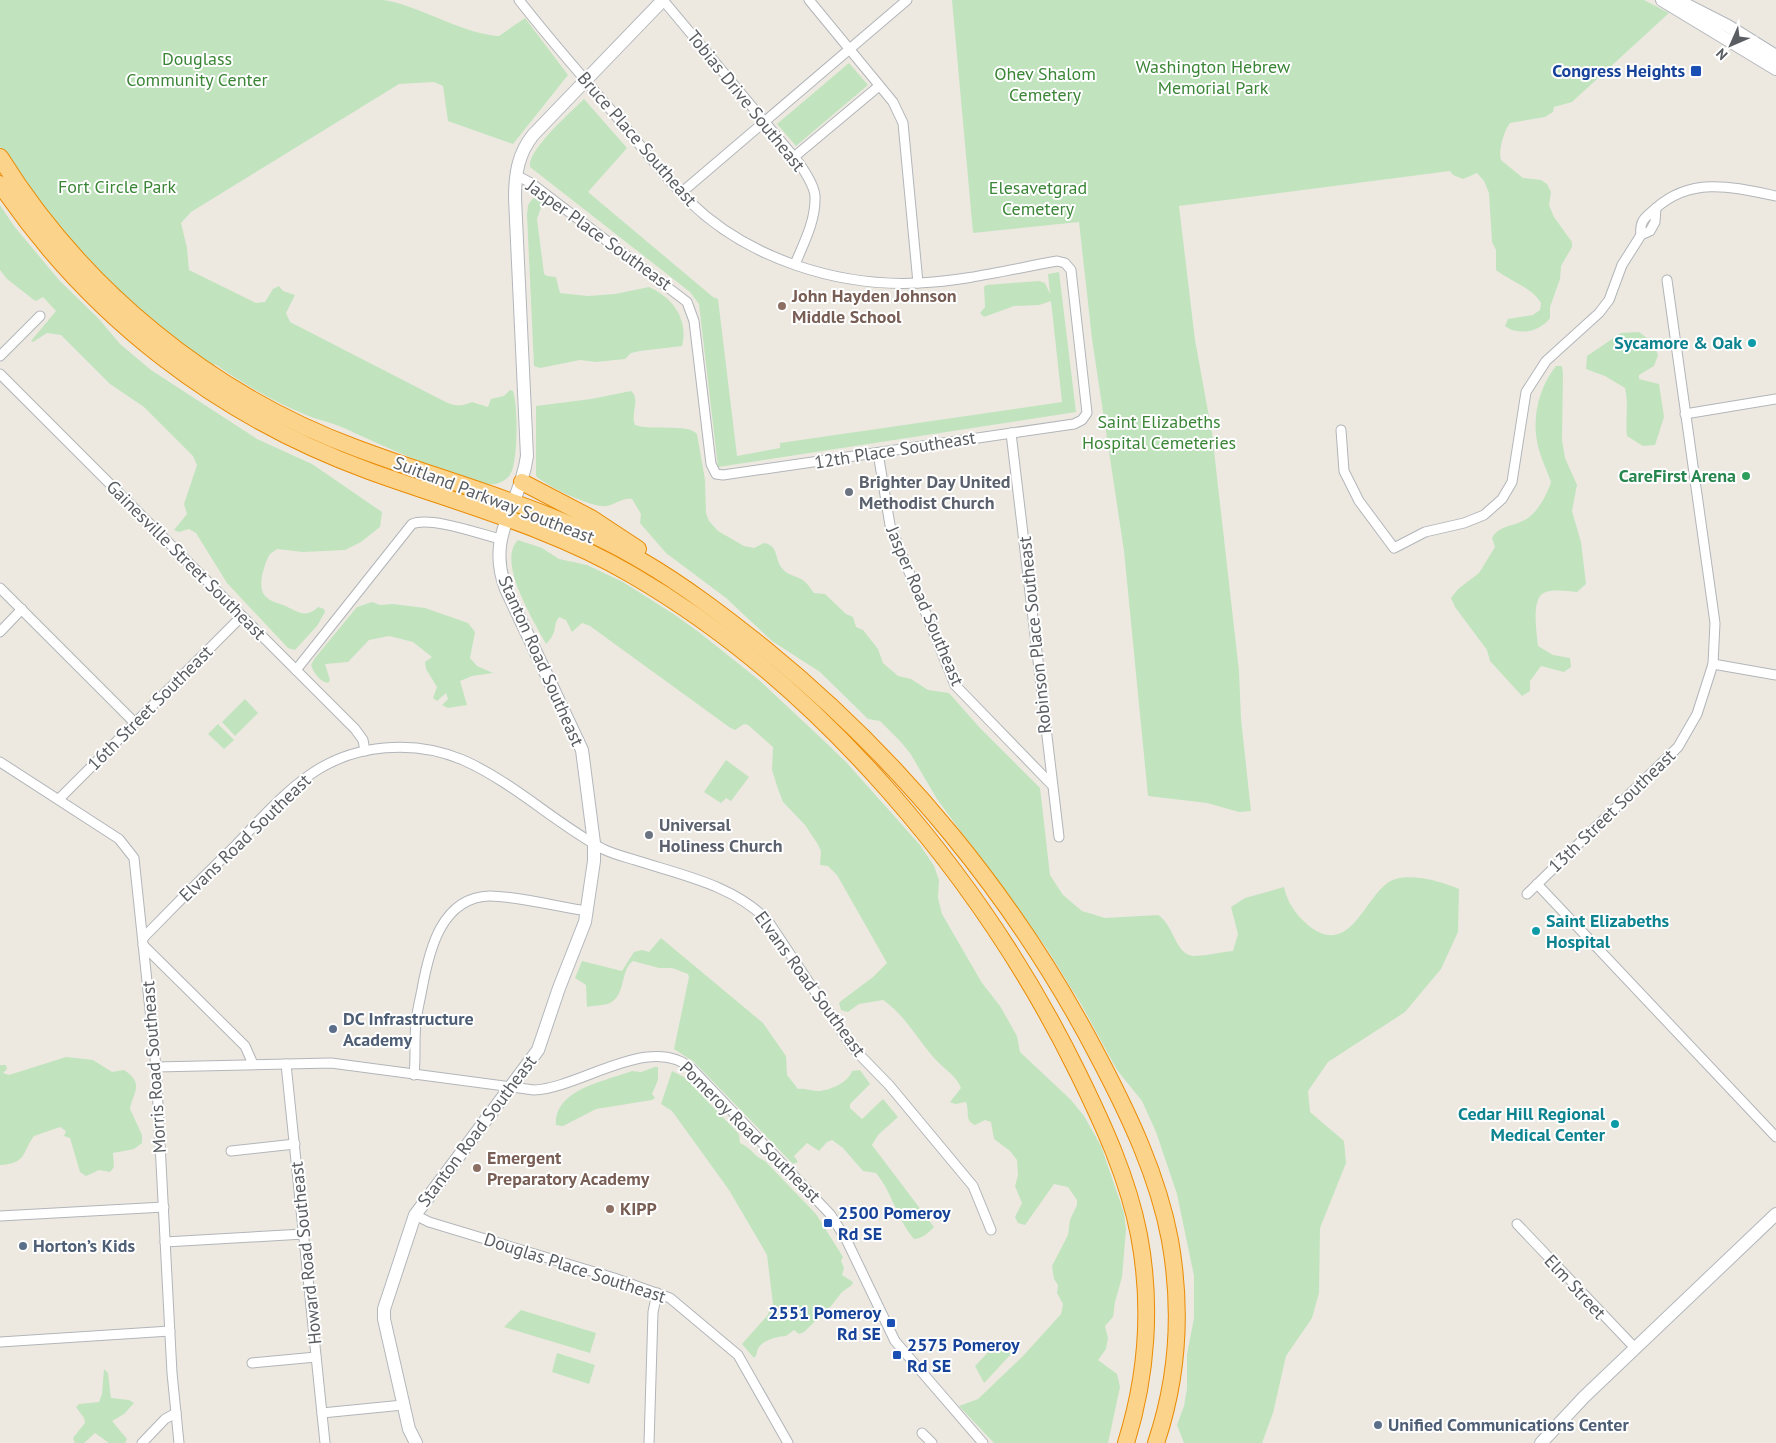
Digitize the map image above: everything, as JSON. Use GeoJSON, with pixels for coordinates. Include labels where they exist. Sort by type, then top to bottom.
{"type":"FeatureCollection","features":[{"type":"Feature","properties":{"kind":"highway","name":"Suitland Parkway Southeast"},"geometry":{"type":"LineString","coordinates":[[0,157],[49,226],[103,285],[159,336],[216,378],[277,412],[334,440],[514,504],[591,534],[635,556],[682,586],[801,679],[863,737],[921,798],[961,846],[1013,915],[1059,986],[1090,1040],[1123,1106],[1144,1155],[1161,1204],[1171,1244],[1177,1306],[1175,1357],[1166,1407],[1156,1443]]}},
{"type":"Feature","properties":{"kind":"highway","name":"Suitland Parkway Southeast"},"geometry":{"type":"LineString","coordinates":[[0,184],[54,255],[105,309],[163,359],[220,399],[264,424],[328,455],[507,519],[563,541],[627,571],[690,612],[753,661],[814,715],[873,775],[924,834],[985,914],[1029,983],[1065,1048],[1103,1126],[1132,1208],[1143,1265],[1146,1326],[1140,1386],[1126,1443]]}},
{"type":"Feature","properties":{"kind":"highway"},"geometry":{"type":"LineString","coordinates":[[522,482],[580,511],[614,532],[682,586]]}},
{"type":"Feature","properties":{"kind":"street","name":"Bruce Place Southeast"},"geometry":{"type":"LineString","coordinates":[[519,0],[681,192],[701,212],[724,229],[753,246],[816,272],[853,279],[918,283],[969,277],[1057,261],[1067,264],[1071,270],[1087,409],[1084,418]]}},
{"type":"Feature","properties":{"kind":"street","name":"Stanton Road Southeast"},"geometry":{"type":"LineString","coordinates":[[416,1443],[409,1429],[383,1313],[415,1215],[538,1050],[558,988],[582,934],[594,861],[594,843],[580,746],[506,589],[498,564],[500,539],[522,482],[527,446],[516,175],[519,158],[527,142],[663,0]]}},
{"type":"Feature","properties":{"kind":"street","name":"Tobias Drive Southeast"},"geometry":{"type":"LineString","coordinates":[[663,0],[762,121],[794,157],[815,194],[812,224],[795,264]]}},
{"type":"Feature","properties":{"kind":"street"},"geometry":{"type":"LineString","coordinates":[[809,0],[898,110],[904,123],[918,283]]}},
{"type":"Feature","properties":{"kind":"street"},"geometry":{"type":"LineString","coordinates":[[681,192],[762,121],[907,0]]}},
{"type":"Feature","properties":{"kind":"street"},"geometry":{"type":"LineString","coordinates":[[1662,0],[1775,63]]}},
{"type":"Feature","properties":{"kind":"street"},"geometry":{"type":"LineString","coordinates":[[1678,0],[1728,26],[1775,63]]}},
{"type":"Feature","properties":{"kind":"street"},"geometry":{"type":"LineString","coordinates":[[794,157],[879,86]]}},
{"type":"Feature","properties":{"kind":"street","name":"Jasper Place Southeast"},"geometry":{"type":"LineString","coordinates":[[516,175],[531,182],[681,296],[689,305],[694,321],[711,464]]}},
{"type":"Feature","properties":{"kind":"street"},"geometry":{"type":"LineString","coordinates":[[1341,430],[1344,471],[1359,501],[1394,548],[1424,532],[1464,523],[1484,515],[1502,499],[1512,482],[1526,392],[1546,361],[1599,313],[1609,300],[1622,265],[1641,235],[1650,231],[1656,222],[1656,208],[1677,194],[1710,185],[1730,186],[1776,196]]}},
{"type":"Feature","properties":{"kind":"street","name":"13th Street Southeast"},"geometry":{"type":"LineString","coordinates":[[1527,894],[1678,747],[1697,714],[1713,664],[1715,623],[1667,280]]}},
{"type":"Feature","properties":{"kind":"street"},"geometry":{"type":"LineString","coordinates":[[0,356],[40,316]]}},
{"type":"Feature","properties":{"kind":"street","name":"Gainesville Street Southeast"},"geometry":{"type":"LineString","coordinates":[[0,374],[357,732],[363,740],[365,751]]}},
{"type":"Feature","properties":{"kind":"street"},"geometry":{"type":"LineString","coordinates":[[1685,414],[1776,399]]}},
{"type":"Feature","properties":{"kind":"street","name":"12th Place Southeast"},"geometry":{"type":"LineString","coordinates":[[711,464],[714,471],[723,475],[1074,424],[1084,418]]}},
{"type":"Feature","properties":{"kind":"street","name":"Robinson Place Southeast"},"geometry":{"type":"LineString","coordinates":[[1011,433],[1051,784],[1059,837]]}},
{"type":"Feature","properties":{"kind":"street","name":"Jasper Road Southeast"},"geometry":{"type":"LineString","coordinates":[[878,453],[888,522],[955,685],[1051,784]]}},
{"type":"Feature","properties":{"kind":"street"},"geometry":{"type":"LineString","coordinates":[[296,670],[412,524],[420,521],[458,527],[500,539]]}},
{"type":"Feature","properties":{"kind":"street"},"geometry":{"type":"LineString","coordinates":[[0,588],[135,723]]}},
{"type":"Feature","properties":{"kind":"street"},"geometry":{"type":"LineString","coordinates":[[0,632],[22,609]]}},
{"type":"Feature","properties":{"kind":"street","name":"16th Street Southeast"},"geometry":{"type":"LineString","coordinates":[[59,800],[242,616]]}},
{"type":"Feature","properties":{"kind":"street"},"geometry":{"type":"LineString","coordinates":[[1713,664],[1776,675]]}},
{"type":"Feature","properties":{"kind":"street","name":"Elvans Road Southeast"},"geometry":{"type":"LineString","coordinates":[[143,941],[293,788],[325,766],[365,751],[387,747],[438,752],[459,758],[483,771],[605,850],[737,896],[762,915],[852,1047],[889,1085],[973,1186],[992,1230]]}},
{"type":"Feature","properties":{"kind":"street","name":"Morris Road Southeast"},"geometry":{"type":"LineString","coordinates":[[0,762],[120,839],[130,850],[134,858],[156,1067],[170,1331],[179,1443]]}},
{"type":"Feature","properties":{"kind":"street"},"geometry":{"type":"LineString","coordinates":[[1537,884],[1776,1137]]}},
{"type":"Feature","properties":{"kind":"street"},"geometry":{"type":"LineString","coordinates":[[414,1075],[416,1022],[427,963],[438,932],[447,917],[465,902],[489,896],[587,911]]}},
{"type":"Feature","properties":{"kind":"street"},"geometry":{"type":"LineString","coordinates":[[143,941],[244,1046],[253,1064]]}},
{"type":"Feature","properties":{"kind":"street","name":"Pomeroy Road Southeast"},"geometry":{"type":"LineString","coordinates":[[156,1067],[331,1063],[534,1090],[551,1088],[648,1056],[664,1056],[685,1064],[830,1214],[846,1239],[895,1342],[983,1443]]}},
{"type":"Feature","properties":{"kind":"street","name":"Howard Road Southeast"},"geometry":{"type":"LineString","coordinates":[[286,1064],[325,1443]]}},
{"type":"Feature","properties":{"kind":"street"},"geometry":{"type":"LineString","coordinates":[[231,1151],[295,1144]]}},
{"type":"Feature","properties":{"kind":"street"},"geometry":{"type":"LineString","coordinates":[[0,1216],[164,1207]]}},
{"type":"Feature","properties":{"kind":"street"},"geometry":{"type":"LineString","coordinates":[[1541,1443],[1584,1397],[1776,1214]]}},
{"type":"Feature","properties":{"kind":"street","name":"Douglas Place Southeast"},"geometry":{"type":"LineString","coordinates":[[415,1215],[430,1222],[657,1293],[674,1301],[734,1351],[788,1443]]}},
{"type":"Feature","properties":{"kind":"street","name":"Elm Street"},"geometry":{"type":"LineString","coordinates":[[1517,1224],[1635,1348]]}},
{"type":"Feature","properties":{"kind":"street"},"geometry":{"type":"LineString","coordinates":[[165,1242],[304,1234]]}},
{"type":"Feature","properties":{"kind":"street"},"geometry":{"type":"LineString","coordinates":[[649,1443],[653,1312],[657,1293]]}},
{"type":"Feature","properties":{"kind":"street"},"geometry":{"type":"LineString","coordinates":[[0,1342],[170,1331]]}},
{"type":"Feature","properties":{"kind":"street"},"geometry":{"type":"LineString","coordinates":[[252,1363],[316,1357]]}},
{"type":"Feature","properties":{"kind":"street"},"geometry":{"type":"LineString","coordinates":[[322,1413],[403,1404]]}},
{"type":"Feature","properties":{"kind":"street"},"geometry":{"type":"LineString","coordinates":[[142,1443],[165,1419],[176,1413]]}},
{"type":"Feature","properties":{"kind":"street"},"geometry":{"type":"LineString","coordinates":[[922,1433],[932,1443]]}},
{"type":"Feature","properties":{"kind":"green space"},"geometry":{"type":"Polygon","coordinates":[[[0,0],[384,0],[398,3],[467,29],[496,36],[499,36],[525,18],[568,75],[513,144],[448,121],[443,86],[434,82],[399,84],[191,212],[181,223],[187,248],[189,270],[256,303],[265,302],[273,289],[279,286],[283,291],[295,295],[286,313],[290,322],[441,400],[454,405],[472,402],[488,407],[491,399],[504,396],[510,390],[513,391],[516,407],[516,445],[513,466],[508,477],[496,484],[467,479],[421,462],[339,426],[309,416],[270,398],[215,364],[214,367],[164,332],[85,259],[43,207],[0,147],[0,0]]]}},
{"type":"Feature","properties":{"kind":"green space"},"geometry":{"type":"Polygon","coordinates":[[[952,0],[1644,0],[1669,13],[1572,102],[1554,107],[1553,112],[1545,117],[1510,123],[1506,131],[1501,146],[1501,160],[1523,178],[1541,180],[1547,184],[1551,192],[1549,205],[1554,217],[1572,242],[1572,247],[1561,266],[1560,279],[1550,307],[1550,318],[1541,327],[1522,332],[1505,326],[1508,319],[1533,315],[1540,310],[1541,303],[1533,293],[1496,270],[1496,250],[1492,242],[1489,193],[1484,181],[1477,173],[1463,179],[1453,175],[1450,171],[1179,206],[1195,340],[1212,433],[1239,671],[1241,719],[1251,811],[1239,812],[1207,803],[1148,796],[1124,551],[1092,339],[1079,222],[973,233],[952,0]]]}},
{"type":"Feature","properties":{"kind":"green space"},"geometry":{"type":"Polygon","coordinates":[[[849,63],[868,85],[796,146],[777,124],[849,63]]]}},
{"type":"Feature","properties":{"kind":"green space"},"geometry":{"type":"Polygon","coordinates":[[[584,99],[627,148],[588,192],[713,297],[718,299],[737,456],[780,448],[780,443],[1062,402],[1051,301],[1039,305],[1014,306],[984,317],[980,313],[985,307],[984,287],[986,285],[1039,281],[1045,283],[1050,294],[1048,274],[1059,272],[1076,412],[718,467],[699,304],[690,292],[530,167],[535,151],[561,121],[584,99]]]}},
{"type":"Feature","properties":{"kind":"green space"},"geometry":{"type":"Polygon","coordinates":[[[533,198],[541,199],[543,202],[537,219],[544,274],[556,277],[560,293],[588,296],[615,294],[649,287],[665,297],[677,310],[683,327],[682,346],[631,353],[625,359],[596,362],[580,360],[540,368],[534,366],[527,215],[528,205],[533,198]]]}},
{"type":"Feature","properties":{"kind":"green space"},"geometry":{"type":"Polygon","coordinates":[[[0,205],[14,226],[59,280],[99,319],[120,344],[151,370],[257,439],[312,464],[382,512],[380,527],[361,542],[345,550],[303,552],[277,549],[270,554],[264,567],[261,584],[265,596],[272,601],[301,613],[309,613],[318,607],[324,609],[325,612],[317,626],[295,650],[288,648],[227,583],[196,533],[189,529],[179,532],[174,530],[187,514],[184,504],[197,465],[193,456],[144,407],[110,384],[61,335],[47,333],[33,342],[31,341],[56,311],[43,297],[36,301],[34,300],[7,279],[0,270],[0,205]]]}},
{"type":"Feature","properties":{"kind":"green space"},"geometry":{"type":"Polygon","coordinates":[[[1639,332],[1652,342],[1658,355],[1654,366],[1639,375],[1639,379],[1659,384],[1664,417],[1655,445],[1643,446],[1627,436],[1625,388],[1605,376],[1586,369],[1587,356],[1621,333],[1639,332]]]}},
{"type":"Feature","properties":{"kind":"green space"},"geometry":{"type":"Polygon","coordinates":[[[1556,366],[1562,366],[1562,440],[1565,458],[1577,485],[1572,511],[1581,542],[1586,584],[1577,592],[1557,590],[1546,592],[1538,600],[1536,624],[1538,646],[1553,655],[1570,658],[1571,667],[1564,672],[1541,666],[1530,681],[1530,691],[1522,696],[1490,661],[1487,650],[1455,607],[1451,598],[1458,589],[1479,573],[1495,547],[1492,538],[1495,533],[1532,515],[1548,491],[1551,482],[1538,446],[1536,421],[1542,392],[1556,366]]]}},
{"type":"Feature","properties":{"kind":"green space"},"geometry":{"type":"Polygon","coordinates":[[[631,391],[635,398],[635,425],[686,429],[697,434],[705,480],[706,513],[709,521],[718,531],[744,546],[754,548],[764,543],[772,546],[781,567],[786,572],[807,583],[814,593],[825,594],[846,614],[853,617],[856,627],[863,630],[878,649],[883,663],[898,676],[911,679],[928,690],[949,693],[980,728],[1040,788],[1050,875],[1063,895],[1082,911],[1105,918],[1158,915],[1168,925],[1182,950],[1187,954],[1198,956],[1233,951],[1238,934],[1231,907],[1245,898],[1284,887],[1285,893],[1296,913],[1308,925],[1322,933],[1334,935],[1344,931],[1353,924],[1378,892],[1393,880],[1412,877],[1422,878],[1459,889],[1458,932],[1441,969],[1405,1012],[1328,1062],[1308,1091],[1310,1112],[1344,1141],[1346,1163],[1320,1228],[1319,1293],[1312,1318],[1286,1356],[1273,1413],[1262,1443],[1184,1443],[1177,1425],[1184,1406],[1187,1389],[1187,1354],[1194,1318],[1194,1276],[1177,1194],[1156,1132],[1142,1101],[1117,1070],[1081,1004],[1047,949],[937,799],[910,753],[880,721],[868,719],[820,672],[772,641],[726,598],[666,553],[640,523],[641,514],[632,499],[599,506],[570,496],[536,476],[536,406],[591,399],[631,391]]]}},
{"type":"Feature","properties":{"kind":"green space"},"geometry":{"type":"Polygon","coordinates":[[[518,540],[542,548],[559,559],[587,565],[623,582],[700,633],[759,680],[846,762],[920,845],[934,866],[939,880],[938,898],[942,914],[982,983],[1000,1006],[1017,1036],[1020,1052],[1071,1100],[1084,1116],[1101,1146],[1124,1213],[1126,1230],[1122,1277],[1113,1317],[1105,1326],[1108,1338],[1106,1349],[1098,1360],[1117,1374],[1120,1387],[1108,1443],[994,1443],[959,1406],[978,1399],[1023,1356],[1061,1314],[1063,1304],[1057,1293],[1058,1285],[1054,1279],[1052,1266],[1068,1235],[1070,1220],[1077,1205],[1077,1200],[1068,1187],[1054,1184],[1025,1225],[1018,1223],[1015,1217],[1022,1203],[1015,1186],[1018,1175],[1017,1160],[1010,1151],[994,1139],[991,1122],[985,1120],[975,1125],[968,1118],[966,1102],[955,1104],[950,1102],[961,1088],[956,1079],[935,1059],[898,1013],[883,1000],[859,1004],[848,1012],[841,1010],[839,1003],[873,977],[887,963],[837,875],[828,866],[820,865],[821,851],[817,843],[805,825],[783,802],[772,770],[773,747],[748,725],[744,724],[735,730],[729,727],[590,626],[582,623],[572,632],[566,620],[559,617],[553,636],[546,644],[526,607],[514,577],[511,562],[512,550],[518,540]]]}},
{"type":"Feature","properties":{"kind":"green space"},"geometry":{"type":"Polygon","coordinates":[[[372,602],[380,605],[393,604],[425,608],[468,623],[475,632],[470,658],[477,666],[493,673],[472,676],[460,681],[467,705],[448,708],[442,705],[448,699],[446,693],[437,701],[433,698],[437,687],[426,669],[425,662],[432,657],[413,642],[389,636],[369,640],[348,662],[325,664],[330,680],[328,683],[319,679],[311,665],[315,658],[357,607],[372,602]]]}},
{"type":"Feature","properties":{"kind":"green space"},"geometry":{"type":"Polygon","coordinates":[[[245,699],[258,713],[235,736],[222,722],[245,699]]]}},
{"type":"Feature","properties":{"kind":"green space"},"geometry":{"type":"Polygon","coordinates":[[[218,724],[234,740],[224,749],[208,734],[218,724]]]}},
{"type":"Feature","properties":{"kind":"green space"},"geometry":{"type":"Polygon","coordinates":[[[726,760],[749,777],[731,801],[726,798],[721,803],[704,792],[726,760]]]}},
{"type":"Feature","properties":{"kind":"green space"},"geometry":{"type":"Polygon","coordinates":[[[661,938],[763,1023],[786,1056],[787,1075],[798,1089],[818,1091],[828,1089],[847,1079],[852,1071],[860,1070],[870,1084],[850,1104],[850,1108],[862,1119],[883,1099],[898,1117],[878,1135],[872,1145],[934,1227],[922,1237],[914,1239],[903,1223],[882,1180],[876,1173],[863,1171],[843,1148],[832,1140],[827,1142],[819,1151],[807,1143],[794,1156],[798,1162],[793,1164],[694,1062],[674,1049],[689,977],[688,974],[672,968],[659,968],[633,961],[626,970],[621,989],[615,999],[608,1004],[587,1007],[586,985],[575,978],[582,961],[622,971],[634,952],[642,950],[649,952],[661,938]]]}},
{"type":"Feature","properties":{"kind":"green space"},"geometry":{"type":"Polygon","coordinates":[[[66,1057],[93,1060],[112,1072],[124,1070],[130,1075],[136,1084],[136,1088],[130,1109],[142,1135],[142,1143],[134,1149],[113,1153],[114,1167],[110,1172],[99,1170],[86,1176],[80,1172],[70,1138],[64,1136],[66,1131],[60,1127],[34,1136],[19,1160],[0,1165],[0,1065],[6,1065],[7,1069],[3,1073],[9,1075],[66,1057]]]}},
{"type":"Feature","properties":{"kind":"green space"},"geometry":{"type":"Polygon","coordinates":[[[658,1067],[658,1080],[652,1094],[655,1098],[652,1100],[596,1109],[563,1126],[556,1125],[558,1113],[563,1103],[572,1095],[596,1083],[632,1071],[641,1072],[658,1067]]]}},
{"type":"Feature","properties":{"kind":"green space"},"geometry":{"type":"Polygon","coordinates":[[[672,1071],[684,1077],[739,1134],[740,1143],[765,1161],[816,1214],[843,1257],[841,1261],[844,1268],[842,1275],[853,1282],[804,1332],[799,1334],[794,1330],[786,1336],[768,1340],[759,1347],[754,1358],[742,1344],[767,1316],[773,1304],[767,1255],[729,1190],[672,1111],[661,1104],[672,1071]]]}},
{"type":"Feature","properties":{"kind":"green space"},"geometry":{"type":"Polygon","coordinates":[[[521,1310],[596,1333],[590,1353],[504,1327],[521,1310]]]}},
{"type":"Feature","properties":{"kind":"green space"},"geometry":{"type":"Polygon","coordinates":[[[1000,1340],[1013,1352],[984,1383],[975,1366],[1000,1340]]]}},
{"type":"Feature","properties":{"kind":"green space"},"geometry":{"type":"Polygon","coordinates":[[[557,1353],[595,1365],[589,1384],[552,1372],[557,1353]]]}},
{"type":"Feature","properties":{"kind":"green space"},"geometry":{"type":"Polygon","coordinates":[[[104,1369],[108,1373],[111,1398],[129,1400],[134,1403],[124,1414],[112,1421],[127,1439],[125,1443],[109,1443],[95,1433],[84,1443],[75,1443],[73,1438],[85,1423],[84,1418],[76,1407],[79,1404],[99,1402],[102,1394],[104,1369]]]}},
{"type":"Feature","properties":{"kind":"place","name":"Congress Heights"},"geometry":{"type":"Point","coordinates":[1696,71]}},
{"type":"Feature","properties":{"kind":"place","name":"John Hayden Johnson Middle School"},"geometry":{"type":"Point","coordinates":[782,306]}},
{"type":"Feature","properties":{"kind":"place","name":"Sycamore & Oak"},"geometry":{"type":"Point","coordinates":[1752,343]}},
{"type":"Feature","properties":{"kind":"place","name":"CareFirst Arena"},"geometry":{"type":"Point","coordinates":[1746,476]}},
{"type":"Feature","properties":{"kind":"place","name":"Brighter Day United Methodist Church"},"geometry":{"type":"Point","coordinates":[849,492]}},
{"type":"Feature","properties":{"kind":"place","name":"Universal Holiness Church"},"geometry":{"type":"Point","coordinates":[649,835]}},
{"type":"Feature","properties":{"kind":"place","name":"Saint Elizabeths Hospital"},"geometry":{"type":"Point","coordinates":[1536,931]}},
{"type":"Feature","properties":{"kind":"place","name":"DC Infrastructure Academy"},"geometry":{"type":"Point","coordinates":[333,1029]}},
{"type":"Feature","properties":{"kind":"place","name":"Cedar Hill Regional Medical Center"},"geometry":{"type":"Point","coordinates":[1615,1124]}},
{"type":"Feature","properties":{"kind":"place","name":"Emergent Preparatory Academy"},"geometry":{"type":"Point","coordinates":[477,1168]}},
{"type":"Feature","properties":{"kind":"place","name":"KIPP"},"geometry":{"type":"Point","coordinates":[610,1209]}},
{"type":"Feature","properties":{"kind":"place","name":"2500 Pomeroy Rd SE"},"geometry":{"type":"Point","coordinates":[828,1223]}},
{"type":"Feature","properties":{"kind":"place","name":"Horton’s Kids"},"geometry":{"type":"Point","coordinates":[23,1246]}},
{"type":"Feature","properties":{"kind":"place","name":"2551 Pomeroy Rd SE"},"geometry":{"type":"Point","coordinates":[891,1323]}},
{"type":"Feature","properties":{"kind":"place","name":"2575 Pomeroy Rd SE"},"geometry":{"type":"Point","coordinates":[897,1355]}},
{"type":"Feature","properties":{"kind":"place","name":"Unified Communications Center"},"geometry":{"type":"Point","coordinates":[1378,1425]}},
{"type":"Feature","properties":{"kind":"park label","name":"Douglass Community Center"},"geometry":{"type":"Point","coordinates":[197,69]}},
{"type":"Feature","properties":{"kind":"park label","name":"Washington Hebrew Memorial Park"},"geometry":{"type":"Point","coordinates":[1213,77]}},
{"type":"Feature","properties":{"kind":"park label","name":"Ohev Shalom Cemetery"},"geometry":{"type":"Point","coordinates":[1045,84]}},
{"type":"Feature","properties":{"kind":"park label","name":"Fort Circle Park"},"geometry":{"type":"Point","coordinates":[117,187]}},
{"type":"Feature","properties":{"kind":"park label","name":"Elesavetgrad Cemetery"},"geometry":{"type":"Point","coordinates":[1038,198]}},
{"type":"Feature","properties":{"kind":"park label","name":"Saint Elizabeths Hospital Cemeteries"},"geometry":{"type":"Point","coordinates":[1159,432]}}]}
